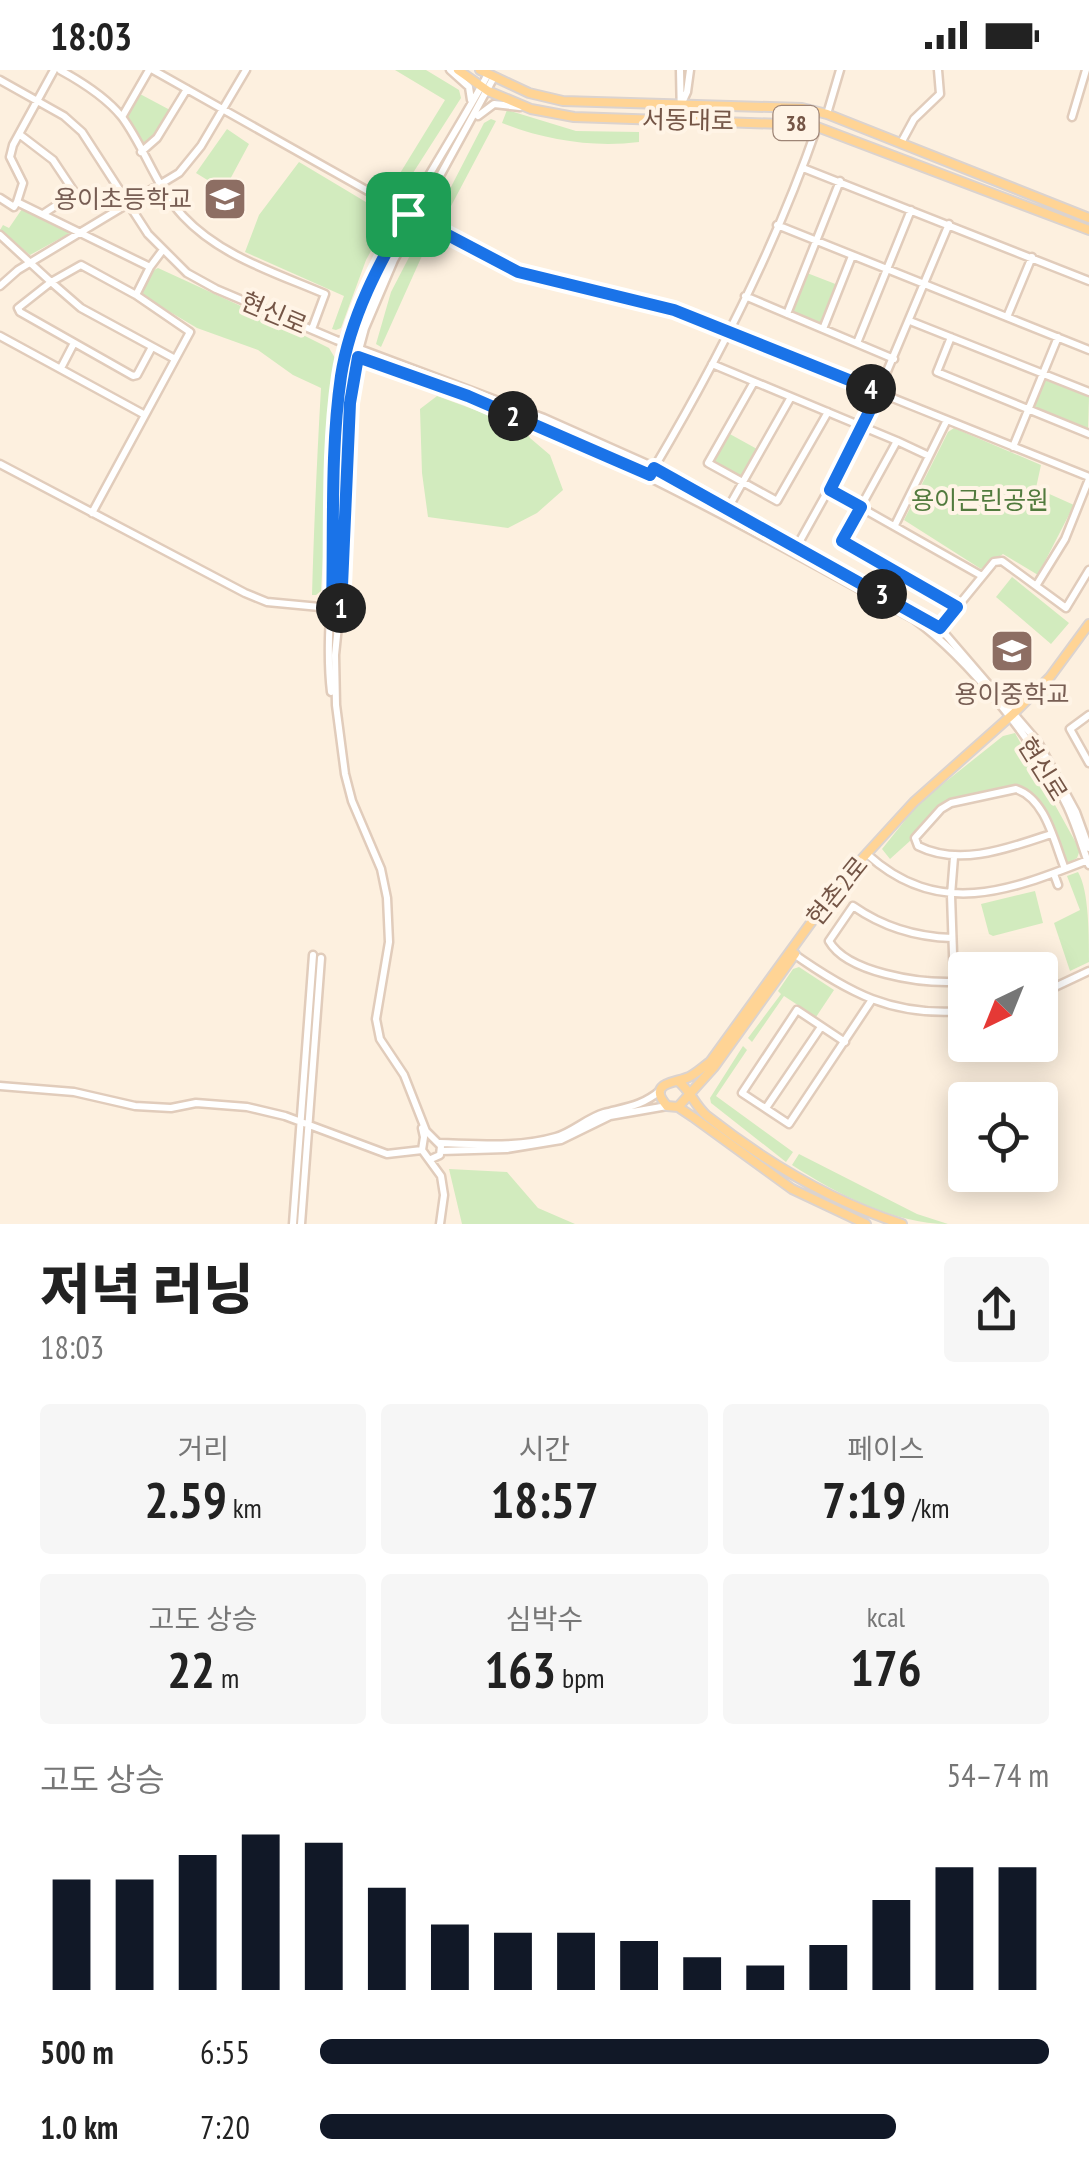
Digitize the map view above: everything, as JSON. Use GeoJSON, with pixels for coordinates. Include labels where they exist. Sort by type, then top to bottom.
{"type":"FeatureCollection","features":[{"type":"Feature","properties":{"kind":"main road","name":"서동대로"},"geometry":{"type":"LineString","coordinates":[[453,70],[531,109],[574,117],[792,122],[817,126],[1089,230]]}},
{"type":"Feature","properties":{"kind":"main road","name":"서동대로"},"geometry":{"type":"LineString","coordinates":[[486,73],[563,101],[802,108],[827,114],[1089,218]]}},
{"type":"Feature","properties":{"kind":"main road","name":"현신로"},"geometry":{"type":"LineString","coordinates":[[1011,716],[1050,677],[1089,624]]}},
{"type":"Feature","properties":{"kind":"main road","name":"현촌2로"},"geometry":{"type":"LineString","coordinates":[[678,1081],[710,1062],[866,854],[914,802],[1011,716]]}},
{"type":"Feature","properties":{"kind":"main road","name":"현촌2로"},"geometry":{"type":"LineString","coordinates":[[688,1094],[702,1080],[792,952]]}},
{"type":"Feature","properties":{"kind":"main road"},"geometry":{"type":"LineString","coordinates":[[702,1080],[698,1092],[704,1113]]}},
{"type":"Feature","properties":{"kind":"main road"},"geometry":{"type":"LineString","coordinates":[[866,1224],[792,1189],[678,1108],[667,1106],[661,1099],[661,1090],[666,1083],[678,1081],[704,1113],[787,1173],[844,1203],[902,1224]]}},
{"type":"Feature","properties":{"kind":"main road"},"geometry":{"type":"LineString","coordinates":[[678,1108],[688,1094]]}},
{"type":"Feature","properties":{"kind":"street"},"geometry":{"type":"LineString","coordinates":[[0,198],[14,207],[23,183],[10,157],[36,100],[57,70],[93,90],[122,118],[160,186],[182,215],[220,247],[325,294],[312,329]]}},
{"type":"Feature","properties":{"kind":"street"},"geometry":{"type":"LineString","coordinates":[[122,118],[151,70],[518,272],[674,310],[1089,478],[1064,539],[1036,586]]}},
{"type":"Feature","properties":{"kind":"street"},"geometry":{"type":"LineString","coordinates":[[0,286],[18,270],[160,186],[192,158],[246,70]]}},
{"type":"Feature","properties":{"kind":"street"},"geometry":{"type":"LineString","coordinates":[[453,70],[470,87],[468,111]]}},
{"type":"Feature","properties":{"kind":"street"},"geometry":{"type":"LineString","coordinates":[[680,70],[681,120]]}},
{"type":"Feature","properties":{"kind":"street"},"geometry":{"type":"LineString","coordinates":[[681,106],[688,92],[690,70]]}},
{"type":"Feature","properties":{"kind":"street"},"geometry":{"type":"LineString","coordinates":[[827,114],[840,70]]}},
{"type":"Feature","properties":{"kind":"street"},"geometry":{"type":"LineString","coordinates":[[901,143],[914,120],[940,94],[938,70]]}},
{"type":"Feature","properties":{"kind":"street"},"geometry":{"type":"LineString","coordinates":[[1072,116],[1086,70]]}},
{"type":"Feature","properties":{"kind":"street"},"geometry":{"type":"LineString","coordinates":[[441,1224],[444,1195],[437,1150],[404,1076],[380,1039],[376,1019],[389,942],[387,898],[381,869],[352,801],[345,774],[334,679],[350,403],[359,353],[387,277],[470,125],[486,73]]}},
{"type":"Feature","properties":{"kind":"street","name":"현신로"},"geometry":{"type":"LineString","coordinates":[[1,83],[64,116],[82,132],[128,206],[162,251],[188,273],[348,349],[544,418],[727,510],[940,628],[1034,750],[1067,806],[1088,862]]}},
{"type":"Feature","properties":{"kind":"street"},"geometry":{"type":"LineString","coordinates":[[423,1147],[423,1132],[408,1094],[380,1047],[372,1023],[373,1000],[386,950],[383,901],[375,861],[343,782],[329,676],[336,439],[348,349],[384,255],[482,87]]}},
{"type":"Feature","properties":{"kind":"street"},"geometry":{"type":"LineString","coordinates":[[140,152],[157,138],[186,89]]}},
{"type":"Feature","properties":{"kind":"street"},"geometry":{"type":"LineString","coordinates":[[1080,89],[1089,92]]}},
{"type":"Feature","properties":{"kind":"street"},"geometry":{"type":"LineString","coordinates":[[470,125],[494,104],[531,109]]}},
{"type":"Feature","properties":{"kind":"street"},"geometry":{"type":"LineString","coordinates":[[652,471],[728,332],[803,168],[817,126]]}},
{"type":"Feature","properties":{"kind":"street"},"geometry":{"type":"LineString","coordinates":[[19,134],[53,160],[74,193],[43,214]]}},
{"type":"Feature","properties":{"kind":"street"},"geometry":{"type":"LineString","coordinates":[[803,168],[1089,281]]}},
{"type":"Feature","properties":{"kind":"street"},"geometry":{"type":"LineString","coordinates":[[787,314],[840,180]]}},
{"type":"Feature","properties":{"kind":"street"},"geometry":{"type":"LineString","coordinates":[[16,202],[150,267]]}},
{"type":"Feature","properties":{"kind":"street"},"geometry":{"type":"LineString","coordinates":[[858,344],[911,210]]}},
{"type":"Feature","properties":{"kind":"street"},"geometry":{"type":"LineString","coordinates":[[796,548],[864,426],[949,224]]}},
{"type":"Feature","properties":{"kind":"street"},"geometry":{"type":"LineString","coordinates":[[777,225],[1089,350]]}},
{"type":"Feature","properties":{"kind":"street"},"geometry":{"type":"LineString","coordinates":[[0,235],[81,308],[175,359]]}},
{"type":"Feature","properties":{"kind":"street"},"geometry":{"type":"LineString","coordinates":[[136,295],[162,251]]}},
{"type":"Feature","properties":{"kind":"street"},"geometry":{"type":"LineString","coordinates":[[823,329],[852,256]]}},
{"type":"Feature","properties":{"kind":"street"},"geometry":{"type":"LineString","coordinates":[[1007,317],[1032,258]]}},
{"type":"Feature","properties":{"kind":"street"},"geometry":{"type":"LineString","coordinates":[[92,513],[190,332],[136,295],[81,265],[18,308],[133,376],[152,347]]}},
{"type":"Feature","properties":{"kind":"street"},"geometry":{"type":"LineString","coordinates":[[745,296],[894,359]]}},
{"type":"Feature","properties":{"kind":"street"},"geometry":{"type":"LineString","coordinates":[[910,320],[1089,392]]}},
{"type":"Feature","properties":{"kind":"street"},"geometry":{"type":"LineString","coordinates":[[0,336],[146,414]]}},
{"type":"Feature","properties":{"kind":"street"},"geometry":{"type":"LineString","coordinates":[[951,337],[937,372],[1089,434]]}},
{"type":"Feature","properties":{"kind":"street"},"geometry":{"type":"LineString","coordinates":[[1013,447],[1058,337]]}},
{"type":"Feature","properties":{"kind":"street"},"geometry":{"type":"LineString","coordinates":[[61,368],[74,343]]}},
{"type":"Feature","properties":{"kind":"street"},"geometry":{"type":"LineString","coordinates":[[712,364],[929,456]]}},
{"type":"Feature","properties":{"kind":"street"},"geometry":{"type":"LineString","coordinates":[[754,382],[708,462],[776,501],[828,412]]}},
{"type":"Feature","properties":{"kind":"street"},"geometry":{"type":"LineString","coordinates":[[727,510],[791,397]]}},
{"type":"Feature","properties":{"kind":"street"},"geometry":{"type":"LineString","coordinates":[[895,525],[946,420]]}},
{"type":"Feature","properties":{"kind":"street"},"geometry":{"type":"LineString","coordinates":[[897,441],[842,541],[957,607]]}},
{"type":"Feature","properties":{"kind":"street"},"geometry":{"type":"LineString","coordinates":[[0,464],[178,560],[267,602],[341,609]]}},
{"type":"Feature","properties":{"kind":"street","name":"현신로"},"geometry":{"type":"LineString","coordinates":[[652,471],[914,619],[944,642],[1011,716]]}},
{"type":"Feature","properties":{"kind":"street"},"geometry":{"type":"LineString","coordinates":[[830,490],[982,576]]}},
{"type":"Feature","properties":{"kind":"street"},"geometry":{"type":"LineString","coordinates":[[1080,503],[1089,507]]}},
{"type":"Feature","properties":{"kind":"street"},"geometry":{"type":"LineString","coordinates":[[940,628],[1000,560],[1066,608],[1089,570]]}},
{"type":"Feature","properties":{"kind":"street"},"geometry":{"type":"LineString","coordinates":[[1089,715],[1070,729],[1089,763]]}},
{"type":"Feature","properties":{"kind":"street"},"geometry":{"type":"LineString","coordinates":[[1011,716],[1038,742],[1059,778],[1089,848]]}},
{"type":"Feature","properties":{"kind":"street"},"geometry":{"type":"LineString","coordinates":[[1051,834],[1014,846],[954,857],[918,846],[915,838],[950,804],[1008,790],[1026,793],[1038,803],[1051,834],[1065,869]]}},
{"type":"Feature","properties":{"kind":"street"},"geometry":{"type":"LineString","coordinates":[[866,854],[907,884],[951,896],[1012,887],[1088,862]]}},
{"type":"Feature","properties":{"kind":"street"},"geometry":{"type":"LineString","coordinates":[[952,952],[954,857]]}},
{"type":"Feature","properties":{"kind":"street"},"geometry":{"type":"LineString","coordinates":[[1054,874],[1058,885]]}},
{"type":"Feature","properties":{"kind":"street"},"geometry":{"type":"LineString","coordinates":[[948,982],[904,979],[871,968],[836,952],[829,940],[852,906],[873,920],[901,930],[952,938]]}},
{"type":"Feature","properties":{"kind":"street"},"geometry":{"type":"LineString","coordinates":[[792,952],[836,983],[871,1001],[907,1009],[948,1012]]}},
{"type":"Feature","properties":{"kind":"street"},"geometry":{"type":"LineString","coordinates":[[301,1224],[317,956]]}},
{"type":"Feature","properties":{"kind":"street"},"geometry":{"type":"LineString","coordinates":[[1058,986],[1089,971]]}},
{"type":"Feature","properties":{"kind":"street"},"geometry":{"type":"LineString","coordinates":[[846,1042],[796,1010],[742,1093],[789,1124],[846,1042],[871,1001]]}},
{"type":"Feature","properties":{"kind":"street"},"geometry":{"type":"LineString","coordinates":[[766,1108],[822,1027]]}},
{"type":"Feature","properties":{"kind":"street"},"geometry":{"type":"LineString","coordinates":[[0,1086],[74,1092],[135,1106],[247,1107],[387,1154],[423,1147],[507,1149],[548,1143],[610,1116],[667,1106]]}},
{"type":"Feature","properties":{"kind":"street"},"geometry":{"type":"LineString","coordinates":[[423,1147],[437,1150],[556,1137],[602,1113],[640,1106],[661,1090]]}},
{"type":"Feature","properties":{"kind":"street"},"geometry":{"type":"LineString","coordinates":[[293,1224],[306,1124]]}},
{"type":"Feature","properties":{"kind":"green space"},"geometry":{"type":"Polygon","coordinates":[[[395,70],[426,70],[459,90],[461,98],[395,201],[386,196],[445,100],[395,70]]]}},
{"type":"Feature","properties":{"kind":"green space"},"geometry":{"type":"Polygon","coordinates":[[[140,94],[170,110],[144,145],[126,118],[140,94]]]}},
{"type":"Feature","properties":{"kind":"green space"},"geometry":{"type":"Polygon","coordinates":[[[507,110],[576,131],[639,132],[639,142],[587,143],[535,134],[502,123],[507,110]]]}},
{"type":"Feature","properties":{"kind":"green space"},"geometry":{"type":"Polygon","coordinates":[[[496,121],[441,225],[436,216],[484,123],[496,121]]]}},
{"type":"Feature","properties":{"kind":"green space"},"geometry":{"type":"Polygon","coordinates":[[[227,129],[249,144],[222,189],[196,173],[227,129]]]}},
{"type":"Feature","properties":{"kind":"green space"},"geometry":{"type":"Polygon","coordinates":[[[299,162],[386,214],[388,220],[366,260],[341,328],[336,330],[332,329],[344,296],[245,252],[259,215],[299,162]]]}},
{"type":"Feature","properties":{"kind":"green space"},"geometry":{"type":"Polygon","coordinates":[[[22,209],[70,233],[30,255],[0,230],[3,225],[9,228],[22,209]]]}},
{"type":"Feature","properties":{"kind":"green space"},"geometry":{"type":"Polygon","coordinates":[[[419,238],[430,238],[381,347],[376,344],[391,292],[419,238]]]}},
{"type":"Feature","properties":{"kind":"green space"},"geometry":{"type":"Polygon","coordinates":[[[158,268],[329,348],[335,358],[324,462],[328,471],[321,591],[316,595],[312,595],[321,388],[293,375],[258,350],[197,328],[143,296],[152,271],[158,268]]]}},
{"type":"Feature","properties":{"kind":"green space"},"geometry":{"type":"Polygon","coordinates":[[[807,273],[838,285],[822,323],[791,311],[807,273]]]}},
{"type":"Feature","properties":{"kind":"green space"},"geometry":{"type":"Polygon","coordinates":[[[1045,380],[1089,397],[1088,431],[1033,410],[1045,380]]]}},
{"type":"Feature","properties":{"kind":"green space"},"geometry":{"type":"Polygon","coordinates":[[[437,396],[524,428],[550,455],[563,490],[537,513],[508,528],[428,517],[420,409],[437,396]]]}},
{"type":"Feature","properties":{"kind":"green space","name":"용이근린공원"},"geometry":{"type":"Polygon","coordinates":[[[954,428],[1041,465],[1036,488],[1074,505],[1038,575],[1003,554],[981,569],[904,520],[948,432],[954,428]]]}},
{"type":"Feature","properties":{"kind":"green space"},"geometry":{"type":"Polygon","coordinates":[[[728,433],[757,449],[740,478],[712,461],[728,433]]]}},
{"type":"Feature","properties":{"kind":"green space"},"geometry":{"type":"Polygon","coordinates":[[[1012,577],[1069,623],[1051,644],[996,597],[1012,577]]]}},
{"type":"Feature","properties":{"kind":"green space"},"geometry":{"type":"Polygon","coordinates":[[[1015,733],[1080,850],[1077,858],[1063,866],[1038,803],[1017,790],[951,804],[890,859],[882,849],[919,803],[1003,736],[1015,733]]]}},
{"type":"Feature","properties":{"kind":"green space"},"geometry":{"type":"Polygon","coordinates":[[[1078,872],[1086,902],[1089,962],[1070,971],[1054,923],[1080,910],[1067,876],[1078,872]]]}},
{"type":"Feature","properties":{"kind":"green space"},"geometry":{"type":"Polygon","coordinates":[[[1035,891],[1043,923],[989,934],[981,904],[1035,891]]]}},
{"type":"Feature","properties":{"kind":"green space"},"geometry":{"type":"Polygon","coordinates":[[[799,967],[834,990],[816,1017],[784,996],[752,1042],[748,1038],[781,994],[778,991],[793,969],[799,967]]]}},
{"type":"Feature","properties":{"kind":"green space"},"geometry":{"type":"Polygon","coordinates":[[[743,1046],[747,1050],[716,1096],[793,1152],[786,1162],[711,1103],[710,1098],[743,1046]]]}},
{"type":"Feature","properties":{"kind":"green space"},"geometry":{"type":"Polygon","coordinates":[[[799,1154],[917,1214],[948,1224],[907,1219],[847,1196],[792,1165],[799,1154]]]}},
{"type":"Feature","properties":{"kind":"green space"},"geometry":{"type":"Polygon","coordinates":[[[449,1169],[507,1172],[538,1208],[575,1224],[462,1224],[449,1169]]]}},
{"type":"Feature","properties":{"kind":"place","name":"용이초등학교"},"geometry":{"type":"Point","coordinates":[225,199]}},
{"type":"Feature","properties":{"kind":"place","name":"용이중학교"},"geometry":{"type":"Point","coordinates":[1012,651]}},
{"type":"Feature","properties":{"kind":"route"},"geometry":{"type":"LineString","coordinates":[[408,214],[518,272],[674,310],[879,392],[830,490],[861,507],[842,541],[957,607],[940,628],[654,468],[650,475],[468,396],[358,357],[350,403],[341,609],[332,607],[336,439],[342,376],[360,310],[384,255],[408,214]]}}]}
